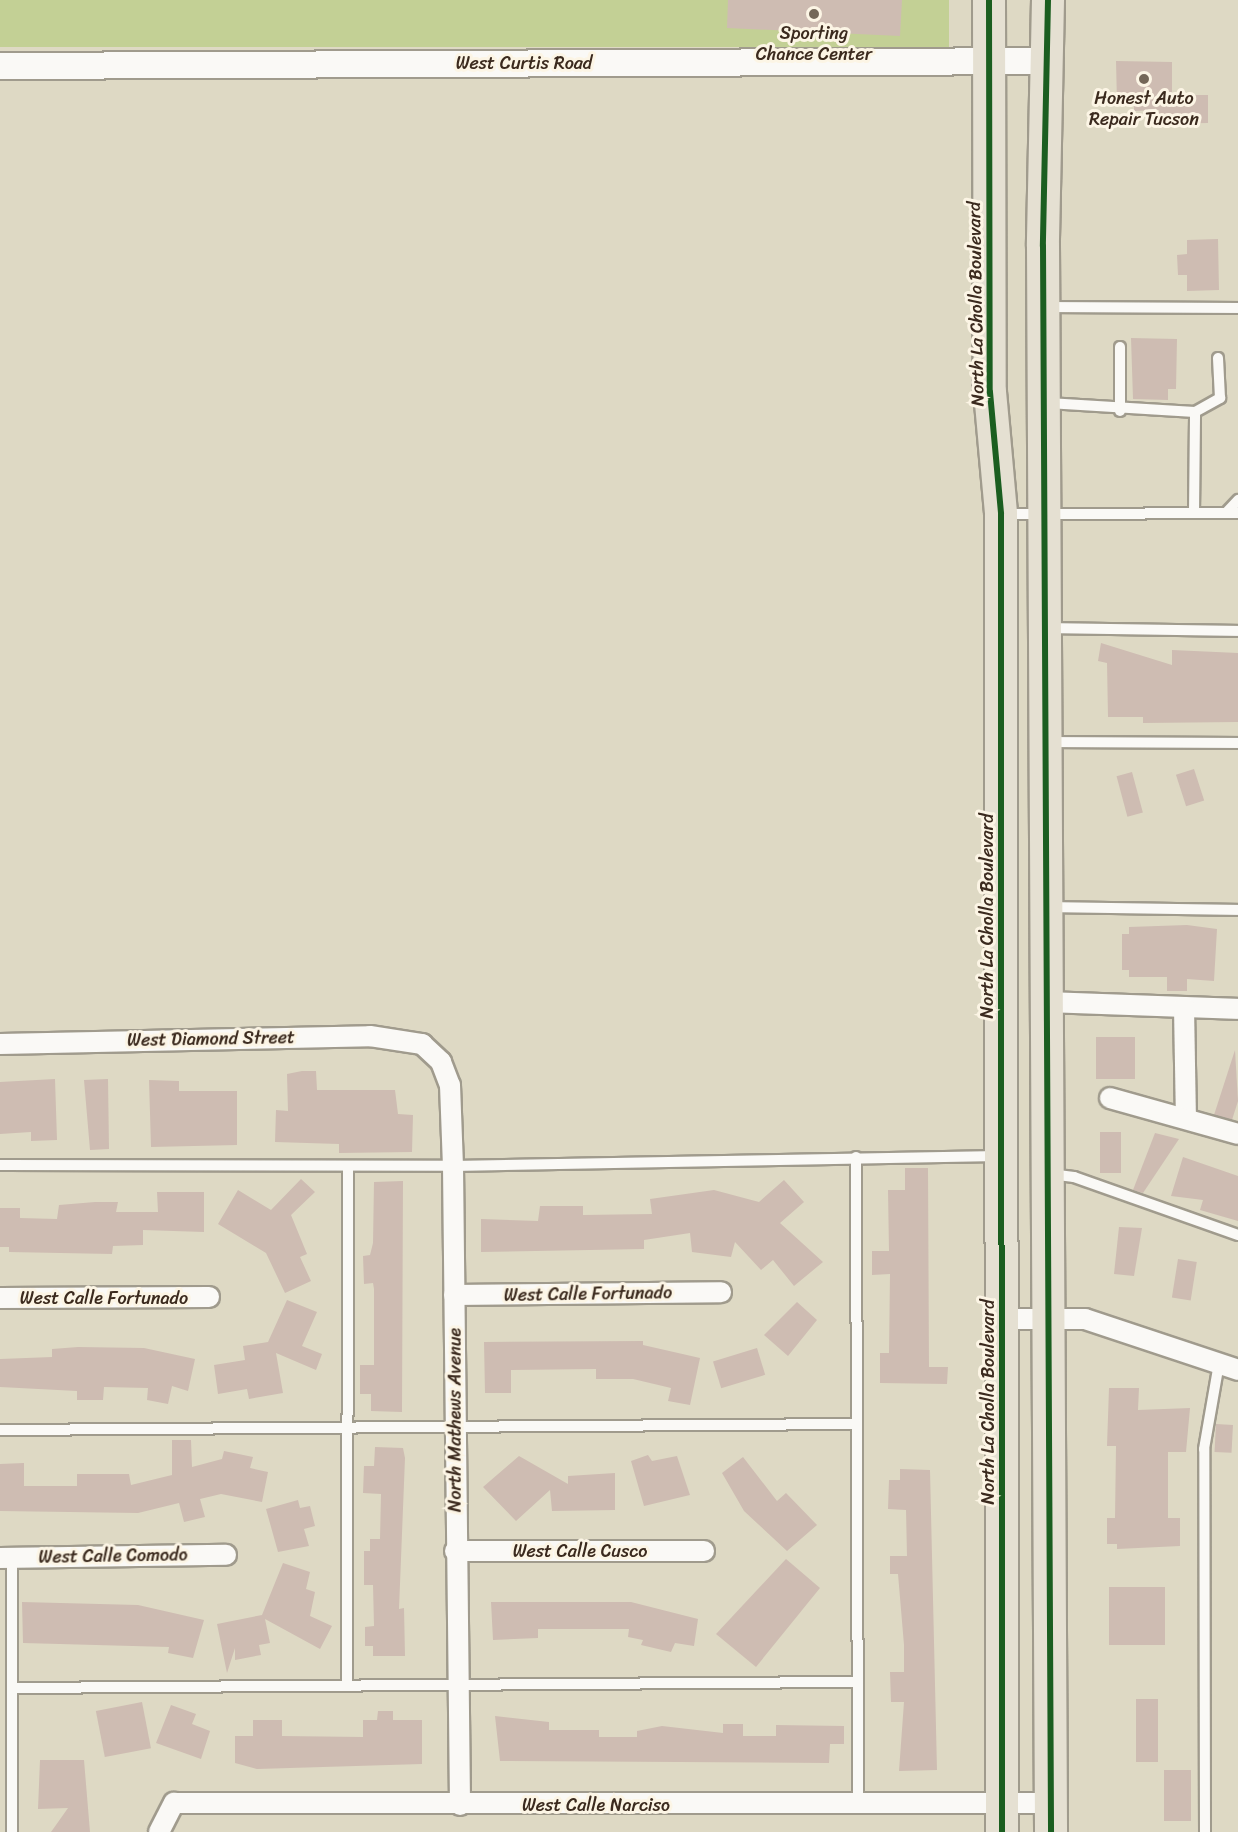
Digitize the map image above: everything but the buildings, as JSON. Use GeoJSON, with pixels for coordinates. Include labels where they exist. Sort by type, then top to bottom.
{"type":"FeatureCollection","features":[{"type":"Feature","properties":{"kind":"main road","name":"North La Cholla Boulevard"},"geometry":{"type":"LineString","coordinates":[[989,0],[990,392],[1000,514],[1004,1156],[1002,1817]]}},
{"type":"Feature","properties":{"kind":"main road"},"geometry":{"type":"LineString","coordinates":[[1048,0],[1050,907],[1047,1173],[1050,1319],[1051,1817]]}},
{"type":"Feature","properties":{"kind":"street","name":"West Curtis Road"},"geometry":{"type":"LineString","coordinates":[[0,66],[1047,61]]}},
{"type":"Feature","properties":{"kind":"street"},"geometry":{"type":"LineString","coordinates":[[1049,1002],[1238,1009]]}},
{"type":"Feature","properties":{"kind":"street"},"geometry":{"type":"LineString","coordinates":[[1184,1007],[1185,1117]]}},
{"type":"Feature","properties":{"kind":"street","name":"West Diamond Street"},"geometry":{"type":"LineString","coordinates":[[0,1044],[370,1036],[422,1044]]}},
{"type":"Feature","properties":{"kind":"street","name":"North Mathews Avenue"},"geometry":{"type":"LineString","coordinates":[[422,1044],[441,1062],[450,1085],[453,1166],[460,1805]]}},
{"type":"Feature","properties":{"kind":"street"},"geometry":{"type":"LineString","coordinates":[[1110,1098],[1185,1117],[1238,1134]]}},
{"type":"Feature","properties":{"kind":"street","name":"West Calle Fortunado"},"geometry":{"type":"LineString","coordinates":[[454,1295],[721,1292]]}},
{"type":"Feature","properties":{"kind":"street","name":"West Calle Fortunado"},"geometry":{"type":"LineString","coordinates":[[0,1298],[208,1297]]}},
{"type":"Feature","properties":{"kind":"street"},"geometry":{"type":"LineString","coordinates":[[1003,1319],[1085,1319],[1238,1370]]}},
{"type":"Feature","properties":{"kind":"street","name":"West Calle Cusco"},"geometry":{"type":"LineString","coordinates":[[456,1551],[704,1551]]}},
{"type":"Feature","properties":{"kind":"street","name":"West Calle Comodo"},"geometry":{"type":"LineString","coordinates":[[6,1557],[226,1555]]}},
{"type":"Feature","properties":{"kind":"street","name":"West Calle Narciso"},"geometry":{"type":"LineString","coordinates":[[159,1832],[174,1803],[858,1805],[1002,1817],[1051,1817]]}},
{"type":"Feature","properties":{"kind":"lane"},"geometry":{"type":"LineString","coordinates":[[1047,307],[1238,308]]}},
{"type":"Feature","properties":{"kind":"lane"},"geometry":{"type":"LineString","coordinates":[[1120,347],[1120,411]]}},
{"type":"Feature","properties":{"kind":"lane"},"geometry":{"type":"LineString","coordinates":[[1048,403],[1120,411],[1195,412],[1220,398],[1218,358]]}},
{"type":"Feature","properties":{"kind":"lane"},"geometry":{"type":"LineString","coordinates":[[1194,513],[1195,412]]}},
{"type":"Feature","properties":{"kind":"lane"},"geometry":{"type":"LineString","coordinates":[[1226,513],[1238,500]]}},
{"type":"Feature","properties":{"kind":"lane"},"geometry":{"type":"LineString","coordinates":[[1000,514],[1238,513]]}},
{"type":"Feature","properties":{"kind":"lane"},"geometry":{"type":"LineString","coordinates":[[1049,628],[1238,631]]}},
{"type":"Feature","properties":{"kind":"lane"},"geometry":{"type":"LineString","coordinates":[[1050,742],[1238,743]]}},
{"type":"Feature","properties":{"kind":"lane"},"geometry":{"type":"LineString","coordinates":[[1050,907],[1238,910]]}},
{"type":"Feature","properties":{"kind":"lane"},"geometry":{"type":"LineString","coordinates":[[0,1165],[348,1167],[1004,1156]]}},
{"type":"Feature","properties":{"kind":"lane"},"geometry":{"type":"LineString","coordinates":[[856,1157],[858,1805]]}},
{"type":"Feature","properties":{"kind":"lane"},"geometry":{"type":"LineString","coordinates":[[347,1685],[348,1167]]}},
{"type":"Feature","properties":{"kind":"lane"},"geometry":{"type":"LineString","coordinates":[[1047,1173],[1074,1177],[1238,1235]]}},
{"type":"Feature","properties":{"kind":"lane"},"geometry":{"type":"LineString","coordinates":[[1205,1832],[1204,1449],[1219,1363]]}},
{"type":"Feature","properties":{"kind":"lane"},"geometry":{"type":"LineString","coordinates":[[0,1430],[857,1424]]}},
{"type":"Feature","properties":{"kind":"lane"},"geometry":{"type":"LineString","coordinates":[[6,1557],[12,1688],[12,1832]]}},
{"type":"Feature","properties":{"kind":"lane"},"geometry":{"type":"LineString","coordinates":[[12,1688],[858,1682]]}},
{"type":"Feature","properties":{"kind":"green space"},"geometry":{"type":"Polygon","coordinates":[[[0,0],[949,0],[949,47],[0,47],[0,0]]]}},
{"type":"Feature","properties":{"kind":"cycle path"},"geometry":{"type":"LineString","coordinates":[[989,0],[990,392],[1001,514],[1002,1832]]}},
{"type":"Feature","properties":{"kind":"cycle path"},"geometry":{"type":"LineString","coordinates":[[1048,0],[1043,246],[1051,1832]]}},
{"type":"Feature","properties":{"kind":"place","name":"Sporting Chance Center"},"geometry":{"type":"Point","coordinates":[814,14]}},
{"type":"Feature","properties":{"kind":"place","name":"Honest Auto Repair Tucson"},"geometry":{"type":"Point","coordinates":[1144,79]}}]}
